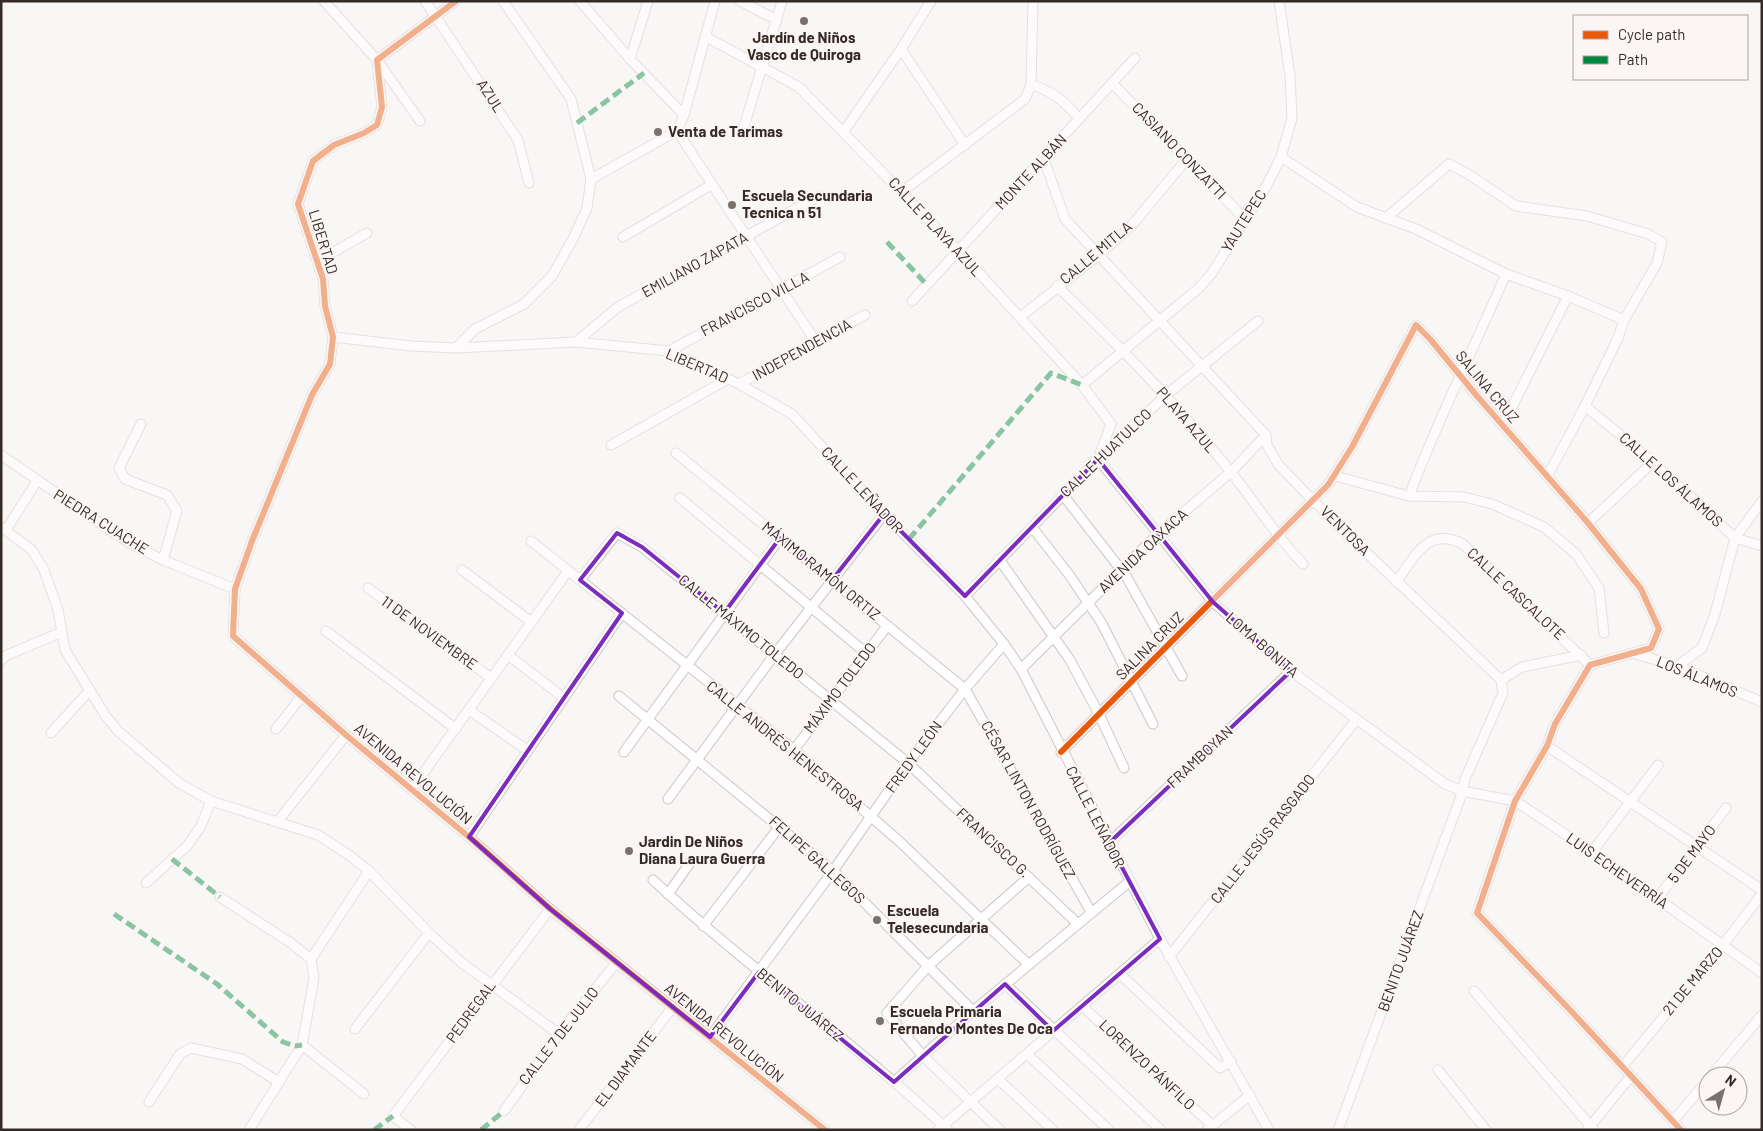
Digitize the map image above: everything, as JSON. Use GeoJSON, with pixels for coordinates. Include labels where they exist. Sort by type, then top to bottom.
{"type":"FeatureCollection","features":[{"type":"Feature","properties":{"kind":"street"},"geometry":{"type":"LineString","coordinates":[[324,1],[377,60],[420,121]]}},
{"type":"Feature","properties":{"kind":"street","name":"AZUL"},"geometry":{"type":"LineString","coordinates":[[425,1],[437,16],[518,140],[529,183]]}},
{"type":"Feature","properties":{"kind":"street"},"geometry":{"type":"LineString","coordinates":[[377,60],[456,1]]}},
{"type":"Feature","properties":{"kind":"street"},"geometry":{"type":"LineString","coordinates":[[456,348],[475,329],[524,304],[552,276],[573,239],[587,208],[591,179],[571,98],[503,1]]}},
{"type":"Feature","properties":{"kind":"street"},"geometry":{"type":"LineString","coordinates":[[580,1],[630,59],[684,115]]}},
{"type":"Feature","properties":{"kind":"street"},"geometry":{"type":"LineString","coordinates":[[630,59],[648,1]]}},
{"type":"Feature","properties":{"kind":"street"},"geometry":{"type":"LineString","coordinates":[[591,179],[677,131],[684,115],[715,1]]}},
{"type":"Feature","properties":{"kind":"street"},"geometry":{"type":"LineString","coordinates":[[740,1],[777,20]]}},
{"type":"Feature","properties":{"kind":"street"},"geometry":{"type":"LineString","coordinates":[[742,133],[782,1]]}},
{"type":"Feature","properties":{"kind":"street"},"geometry":{"type":"LineString","coordinates":[[844,131],[902,49],[931,1]]}},
{"type":"Feature","properties":{"kind":"street"},"geometry":{"type":"LineString","coordinates":[[903,191],[1025,98],[1031,85],[1033,1]]}},
{"type":"Feature","properties":{"kind":"street","name":"YAUTEPEC"},"geometry":{"type":"LineString","coordinates":[[1082,385],[1199,288],[1212,274],[1267,185],[1281,157],[1292,118],[1290,76],[1279,1]]}},
{"type":"Feature","properties":{"kind":"street","name":"CALLE PLAYA AZUL"},"geometry":{"type":"LineString","coordinates":[[706,37],[799,87],[903,191],[958,250],[1082,385],[1111,424],[1098,459]]}},
{"type":"Feature","properties":{"kind":"street"},"geometry":{"type":"LineString","coordinates":[[902,49],[965,145]]}},
{"type":"Feature","properties":{"kind":"street","name":"MONTE ALBÁN"},"geometry":{"type":"LineString","coordinates":[[912,301],[1135,58]]}},
{"type":"Feature","properties":{"kind":"street","name":"LIBERTAD"},"geometry":{"type":"LineString","coordinates":[[377,60],[382,107],[378,125],[334,145],[313,161],[298,204],[318,261],[323,280],[325,306],[333,337],[411,346],[456,348],[576,342],[669,351],[740,384]]}},
{"type":"Feature","properties":{"kind":"street","name":"CASIANO CONZATTI"},"geometry":{"type":"LineString","coordinates":[[1113,84],[1245,218]]}},
{"type":"Feature","properties":{"kind":"street"},"geometry":{"type":"LineString","coordinates":[[1031,85],[1047,89],[1072,109],[1080,119]]}},
{"type":"Feature","properties":{"kind":"street"},"geometry":{"type":"LineString","coordinates":[[677,131],[816,342]]}},
{"type":"Feature","properties":{"kind":"street"},"geometry":{"type":"LineString","coordinates":[[1281,157],[1357,207],[1416,229],[1506,274],[1568,296],[1624,320]]}},
{"type":"Feature","properties":{"kind":"street","name":"VENTOSA"},"geometry":{"type":"LineString","coordinates":[[1044,159],[1065,219],[1159,321],[1203,365],[1266,435],[1271,455],[1396,582],[1434,614],[1501,680]]}},
{"type":"Feature","properties":{"kind":"street","name":"CALLE MITLA"},"geometry":{"type":"LineString","coordinates":[[1020,317],[1057,286],[1099,255],[1132,225],[1186,160]]}},
{"type":"Feature","properties":{"kind":"street"},"geometry":{"type":"LineString","coordinates":[[1386,218],[1449,164],[1468,174],[1516,206],[1587,216],[1648,234],[1662,242],[1657,263],[1624,320],[1618,338],[1585,406],[1548,475]]}},
{"type":"Feature","properties":{"kind":"street"},"geometry":{"type":"LineString","coordinates":[[624,237],[711,185]]}},
{"type":"Feature","properties":{"kind":"street","name":"EMILIANO ZAPATA"},"geometry":{"type":"LineString","coordinates":[[576,342],[618,307],[818,196]]}},
{"type":"Feature","properties":{"kind":"street"},"geometry":{"type":"LineString","coordinates":[[318,261],[368,233]]}},
{"type":"Feature","properties":{"kind":"street","name":"FRANCISCO VILLA"},"geometry":{"type":"LineString","coordinates":[[669,351],[840,258]]}},
{"type":"Feature","properties":{"kind":"street"},"geometry":{"type":"LineString","coordinates":[[1409,496],[1427,448],[1462,376],[1506,274]]}},
{"type":"Feature","properties":{"kind":"street","name":"PLAYA AZUL"},"geometry":{"type":"LineString","coordinates":[[1057,286],[1124,350],[1166,395],[1231,472],[1278,537],[1303,564]]}},
{"type":"Feature","properties":{"kind":"street"},"geometry":{"type":"LineString","coordinates":[[1503,425],[1568,296]]}},
{"type":"Feature","properties":{"kind":"street","name":"INDEPENDENCIA"},"geometry":{"type":"LineString","coordinates":[[740,384],[865,315]]}},
{"type":"Feature","properties":{"kind":"street","name":"CALLE HUATULCO"},"geometry":{"type":"LineString","coordinates":[[965,596],[1098,459],[1166,395],[1258,321]]}},
{"type":"Feature","properties":{"kind":"street","name":"SALINA CRUZ"},"geometry":{"type":"LineString","coordinates":[[1061,752],[1278,537],[1335,476],[1416,325],[1548,475],[1642,589],[1659,629],[1651,648],[1632,653]]}},
{"type":"Feature","properties":{"kind":"street","name":"AVENIDA REVOLUCIÓN"},"geometry":{"type":"LineString","coordinates":[[333,337],[330,364],[312,394],[252,541],[235,589],[234,636],[346,735],[469,837],[550,909],[825,1130]]}},
{"type":"Feature","properties":{"kind":"street"},"geometry":{"type":"LineString","coordinates":[[611,445],[728,378]]}},
{"type":"Feature","properties":{"kind":"street","name":"CALLE LEÑADOR"},"geometry":{"type":"LineString","coordinates":[[740,384],[792,414],[884,514],[965,596],[1004,644],[1021,669],[1061,752],[1169,957],[1231,1061],[1269,1130]]}},
{"type":"Feature","properties":{"kind":"street","name":"CALLE LOS ÁLAMOS"},"geometry":{"type":"LineString","coordinates":[[1585,406],[1652,462],[1735,538],[1762,546]]}},
{"type":"Feature","properties":{"kind":"street"},"geometry":{"type":"LineString","coordinates":[[142,424],[119,468],[125,479],[167,495],[177,511],[163,560]]}},
{"type":"Feature","properties":{"kind":"street","name":"AVENIDA OAXACA"},"geometry":{"type":"LineString","coordinates":[[1021,669],[1158,534],[1231,472],[1266,435]]}},
{"type":"Feature","properties":{"kind":"street","name":"MÁXIMO RAMÓN ORTIZ"},"geometry":{"type":"LineString","coordinates":[[676,453],[965,689]]}},
{"type":"Feature","properties":{"kind":"street","name":"PIEDRA CUACHE"},"geometry":{"type":"LineString","coordinates":[[1,455],[129,543],[163,560],[235,589]]}},
{"type":"Feature","properties":{"kind":"street","name":"LOMA BONITA"},"geometry":{"type":"LineString","coordinates":[[1098,459],[1213,602],[1291,671],[1445,784],[1462,791]]}},
{"type":"Feature","properties":{"kind":"street"},"geometry":{"type":"LineString","coordinates":[[1588,523],[1652,462]]}},
{"type":"Feature","properties":{"kind":"street"},"geometry":{"type":"LineString","coordinates":[[1335,476],[1409,496],[1464,497],[1492,504],[1544,527],[1576,554],[1598,588],[1604,633]]}},
{"type":"Feature","properties":{"kind":"street"},"geometry":{"type":"LineString","coordinates":[[37,481],[3,528],[32,550],[44,570],[52,589],[65,650],[118,731],[179,783],[211,800],[318,835],[369,871],[429,933],[462,963],[492,983],[559,1034]]}},
{"type":"Feature","properties":{"kind":"street"},"geometry":{"type":"LineString","coordinates":[[1063,495],[1122,570],[1182,676]]}},
{"type":"Feature","properties":{"kind":"street"},"geometry":{"type":"LineString","coordinates":[[680,498],[866,653]]}},
{"type":"Feature","properties":{"kind":"street"},"geometry":{"type":"LineString","coordinates":[[1677,666],[1702,648],[1715,614],[1735,538],[1762,501]]}},
{"type":"Feature","properties":{"kind":"street"},"geometry":{"type":"LineString","coordinates":[[668,799],[775,654],[884,514]]}},
{"type":"Feature","properties":{"kind":"street"},"geometry":{"type":"LineString","coordinates":[[1032,527],[1100,622],[1153,724]]}},
{"type":"Feature","properties":{"kind":"street","name":"CALLE MÁXIMO TOLEDO"},"geometry":{"type":"LineString","coordinates":[[580,580],[617,533],[642,547],[908,763]]}},
{"type":"Feature","properties":{"kind":"street","name":"CALLE CASCALOTE"},"geometry":{"type":"LineString","coordinates":[[1396,582],[1429,540],[1438,537],[1454,540],[1463,544],[1590,665]]}},
{"type":"Feature","properties":{"kind":"street"},"geometry":{"type":"LineString","coordinates":[[624,752],[780,538]]}},
{"type":"Feature","properties":{"kind":"street","name":"CALLE ANDRÉS HENESTROSA"},"geometry":{"type":"LineString","coordinates":[[531,541],[794,750],[872,816],[1028,964]]}},
{"type":"Feature","properties":{"kind":"street"},"geometry":{"type":"LineString","coordinates":[[1000,558],[1055,636],[1099,714],[1124,768]]}},
{"type":"Feature","properties":{"kind":"street"},"geometry":{"type":"LineString","coordinates":[[462,570],[530,621]]}},
{"type":"Feature","properties":{"kind":"street"},"geometry":{"type":"LineString","coordinates":[[412,789],[456,729],[530,621],[568,571]]}},
{"type":"Feature","properties":{"kind":"street","name":"11 DE NOVIEMBRE"},"geometry":{"type":"LineString","coordinates":[[368,588],[490,678]]}},
{"type":"Feature","properties":{"kind":"street"},"geometry":{"type":"LineString","coordinates":[[469,837],[622,613]]}},
{"type":"Feature","properties":{"kind":"street","name":"MÁXIMO TOLEDO"},"geometry":{"type":"LineString","coordinates":[[794,750],[887,626]]}},
{"type":"Feature","properties":{"kind":"street"},"geometry":{"type":"LineString","coordinates":[[326,631],[456,729]]}},
{"type":"Feature","properties":{"kind":"street"},"geometry":{"type":"LineString","coordinates":[[1,660],[7,654],[62,632]]}},
{"type":"Feature","properties":{"kind":"street","name":"FREDY LEÓN"},"geometry":{"type":"LineString","coordinates":[[710,1037],[833,871],[908,763],[965,689],[1004,644]]}},
{"type":"Feature","properties":{"kind":"street"},"geometry":{"type":"LineString","coordinates":[[1632,653],[1590,665],[1555,724],[1547,746],[1515,802],[1477,914],[1623,1066],[1681,1130]]}},
{"type":"Feature","properties":{"kind":"street","name":"LOS ÁLAMOS"},"geometry":{"type":"LineString","coordinates":[[1632,653],[1677,666],[1762,702]]}},
{"type":"Feature","properties":{"kind":"street"},"geometry":{"type":"LineString","coordinates":[[508,654],[564,698]]}},
{"type":"Feature","properties":{"kind":"street"},"geometry":{"type":"LineString","coordinates":[[1462,791],[1465,779],[1503,693],[1501,680],[1522,667],[1581,656]]}},
{"type":"Feature","properties":{"kind":"street","name":"FRAMBOYAN"},"geometry":{"type":"LineString","coordinates":[[1109,843],[1291,671]]}},
{"type":"Feature","properties":{"kind":"street","name":"CÉSAR LINTON RODRÍGUEZ"},"geometry":{"type":"LineString","coordinates":[[965,689],[1091,912]]}},
{"type":"Feature","properties":{"kind":"street"},"geometry":{"type":"LineString","coordinates":[[51,733],[90,690]]}},
{"type":"Feature","properties":{"kind":"street"},"geometry":{"type":"LineString","coordinates":[[276,729],[302,696]]}},
{"type":"Feature","properties":{"kind":"street","name":"FELIPE GALLEGOS"},"geometry":{"type":"LineString","coordinates":[[619,696],[833,871],[973,1011]]}},
{"type":"Feature","properties":{"kind":"street"},"geometry":{"type":"LineString","coordinates":[[469,710],[527,750]]}},
{"type":"Feature","properties":{"kind":"street","name":"CALLE JESÚS RASGADO"},"geometry":{"type":"LineString","coordinates":[[1169,957],[1356,720]]}},
{"type":"Feature","properties":{"kind":"street"},"geometry":{"type":"LineString","coordinates":[[278,821],[346,735]]}},
{"type":"Feature","properties":{"kind":"street"},"geometry":{"type":"LineString","coordinates":[[1547,746],[1762,892]]}},
{"type":"Feature","properties":{"kind":"street","name":"FRANCISCO G."},"geometry":{"type":"LineString","coordinates":[[908,763],[1078,923]]}},
{"type":"Feature","properties":{"kind":"street"},"geometry":{"type":"LineString","coordinates":[[1592,852],[1658,765]]}},
{"type":"Feature","properties":{"kind":"street","name":"LUIS ECHEVERRÍA"},"geometry":{"type":"LineString","coordinates":[[1462,791],[1515,802],[1592,852],[1762,973]]}},
{"type":"Feature","properties":{"kind":"street","name":"BENITO JUÁREZ"},"geometry":{"type":"LineString","coordinates":[[1338,1130],[1462,791]]}},
{"type":"Feature","properties":{"kind":"street"},"geometry":{"type":"LineString","coordinates":[[146,883],[187,846],[201,826],[211,800]]}},
{"type":"Feature","properties":{"kind":"street","name":"5 DE MAYO"},"geometry":{"type":"LineString","coordinates":[[1657,899],[1698,848],[1726,808]]}},
{"type":"Feature","properties":{"kind":"street"},"geometry":{"type":"LineString","coordinates":[[703,926],[780,826]]}},
{"type":"Feature","properties":{"kind":"street"},"geometry":{"type":"LineString","coordinates":[[668,894],[692,860]]}},
{"type":"Feature","properties":{"kind":"street"},"geometry":{"type":"LineString","coordinates":[[249,1130],[302,1045],[314,978],[311,959],[369,871]]}},
{"type":"Feature","properties":{"kind":"street"},"geometry":{"type":"LineString","coordinates":[[1000,1130],[922,1055],[887,1013],[928,966],[1029,877]]}},
{"type":"Feature","properties":{"kind":"street","name":"BENITO JUÁREZ"},"geometry":{"type":"LineString","coordinates":[[653,880],[703,926],[894,1082],[943,1128]]}},
{"type":"Feature","properties":{"kind":"street"},"geometry":{"type":"LineString","coordinates":[[894,1082],[922,1055],[1028,964],[1129,882]]}},
{"type":"Feature","properties":{"kind":"street","name":"21 DE MARZO"},"geometry":{"type":"LineString","coordinates":[[1623,1066],[1722,946],[1762,892]]}},
{"type":"Feature","properties":{"kind":"street"},"geometry":{"type":"LineString","coordinates":[[220,897],[291,943],[311,959]]}},
{"type":"Feature","properties":{"kind":"street","name":"PEDREGAL"},"geometry":{"type":"LineString","coordinates":[[411,1130],[393,1116],[550,909]]}},
{"type":"Feature","properties":{"kind":"street"},"geometry":{"type":"LineString","coordinates":[[355,1029],[429,933]]}},
{"type":"Feature","properties":{"kind":"street"},"geometry":{"type":"LineString","coordinates":[[943,1128],[970,1102],[1160,939]]}},
{"type":"Feature","properties":{"kind":"street","name":"CALLE 7 DE JULIO"},"geometry":{"type":"LineString","coordinates":[[504,1111],[559,1034],[616,963]]}},
{"type":"Feature","properties":{"kind":"street"},"geometry":{"type":"LineString","coordinates":[[1120,974],[1220,1068],[1231,1061]]}},
{"type":"Feature","properties":{"kind":"street"},"geometry":{"type":"LineString","coordinates":[[1005,984],[1053,1031],[1161,1130]]}},
{"type":"Feature","properties":{"kind":"street"},"geometry":{"type":"LineString","coordinates":[[1474,991],[1590,1128],[1631,1076]]}},
{"type":"Feature","properties":{"kind":"street","name":"LORENZO PÁNFILO"},"geometry":{"type":"LineString","coordinates":[[1082,1006],[1210,1127]]}},
{"type":"Feature","properties":{"kind":"street","name":"EL DIAMANTE"},"geometry":{"type":"LineString","coordinates":[[579,1130],[672,1008]]}},
{"type":"Feature","properties":{"kind":"street"},"geometry":{"type":"LineString","coordinates":[[1719,1066],[1762,1015]]}},
{"type":"Feature","properties":{"kind":"street"},"geometry":{"type":"LineString","coordinates":[[302,1045],[364,1094]]}},
{"type":"Feature","properties":{"kind":"street"},"geometry":{"type":"LineString","coordinates":[[149,1102],[180,1054],[191,1048],[242,1059],[279,1082]]}},
{"type":"Feature","properties":{"kind":"street"},"geometry":{"type":"LineString","coordinates":[[1027,1054],[1109,1130]]}},
{"type":"Feature","properties":{"kind":"street"},"geometry":{"type":"LineString","coordinates":[[1438,1070],[1486,1130]]}},
{"type":"Feature","properties":{"kind":"street"},"geometry":{"type":"LineString","coordinates":[[998,1079],[1053,1130]]}},
{"type":"Feature","properties":{"kind":"street"},"geometry":{"type":"LineString","coordinates":[[1673,1121],[1698,1092]]}},
{"type":"Feature","properties":{"kind":"street"},"geometry":{"type":"LineString","coordinates":[[1210,1127],[1250,1095]]}},
{"type":"Feature","properties":{"kind":"highlighted area"},"geometry":{"type":"Polygon","coordinates":[[[1098,459],[1213,602],[1291,671],[1109,843],[1160,939],[1053,1031],[1005,984],[894,1082],[759,972],[710,1037],[550,909],[469,837],[622,613],[580,580],[617,533],[642,547],[724,613],[780,538],[832,580],[884,514],[965,596],[1098,459]]]}},
{"type":"Feature","properties":{"kind":"marked path"},"geometry":{"type":"LineString","coordinates":[[577,123],[644,73]]}},
{"type":"Feature","properties":{"kind":"marked path"},"geometry":{"type":"LineString","coordinates":[[887,242],[927,285]]}},
{"type":"Feature","properties":{"kind":"marked path"},"geometry":{"type":"LineString","coordinates":[[909,539],[1051,373],[1082,385]]}},
{"type":"Feature","properties":{"kind":"marked path"},"geometry":{"type":"LineString","coordinates":[[172,859],[220,897]]}},
{"type":"Feature","properties":{"kind":"marked path"},"geometry":{"type":"LineString","coordinates":[[114,914],[217,984],[283,1042],[295,1046],[302,1045]]}},
{"type":"Feature","properties":{"kind":"marked path"},"geometry":{"type":"LineString","coordinates":[[481,1130],[504,1111]]}},
{"type":"Feature","properties":{"kind":"marked path"},"geometry":{"type":"LineString","coordinates":[[374,1130],[393,1116]]}},
{"type":"Feature","properties":{"kind":"cycle path"},"geometry":{"type":"LineString","coordinates":[[456,1],[377,60],[382,107],[377,125],[364,133],[334,145],[313,161],[298,204],[323,279],[325,306],[333,337],[330,364],[312,395],[252,541],[235,589],[233,636],[346,735],[469,837],[550,909],[825,1130]]}},
{"type":"Feature","properties":{"kind":"cycle path"},"geometry":{"type":"LineString","coordinates":[[1061,752],[1328,485],[1352,447],[1416,325],[1588,523],[1641,589],[1659,629],[1651,648],[1590,665],[1555,724],[1547,746],[1515,801],[1477,913],[1681,1130]]}},
{"type":"Feature","properties":{"kind":"place","name":"Jardín de Niños Vasco de Quiroga"},"geometry":{"type":"Point","coordinates":[804,21]}},
{"type":"Feature","properties":{"kind":"place","name":"Venta de Tarimas"},"geometry":{"type":"Point","coordinates":[658,132]}},
{"type":"Feature","properties":{"kind":"place","name":"Escuela Secundaria Tecnica n 51"},"geometry":{"type":"Point","coordinates":[732,205]}},
{"type":"Feature","properties":{"kind":"place","name":"Jardin De Niños Diana Laura Guerra"},"geometry":{"type":"Point","coordinates":[629,851]}},
{"type":"Feature","properties":{"kind":"place","name":"Escuela Telesecundaria"},"geometry":{"type":"Point","coordinates":[877,920]}},
{"type":"Feature","properties":{"kind":"place","name":"Escuela Primaria Fernando Montes De Oca"},"geometry":{"type":"Point","coordinates":[880,1021]}}]}
